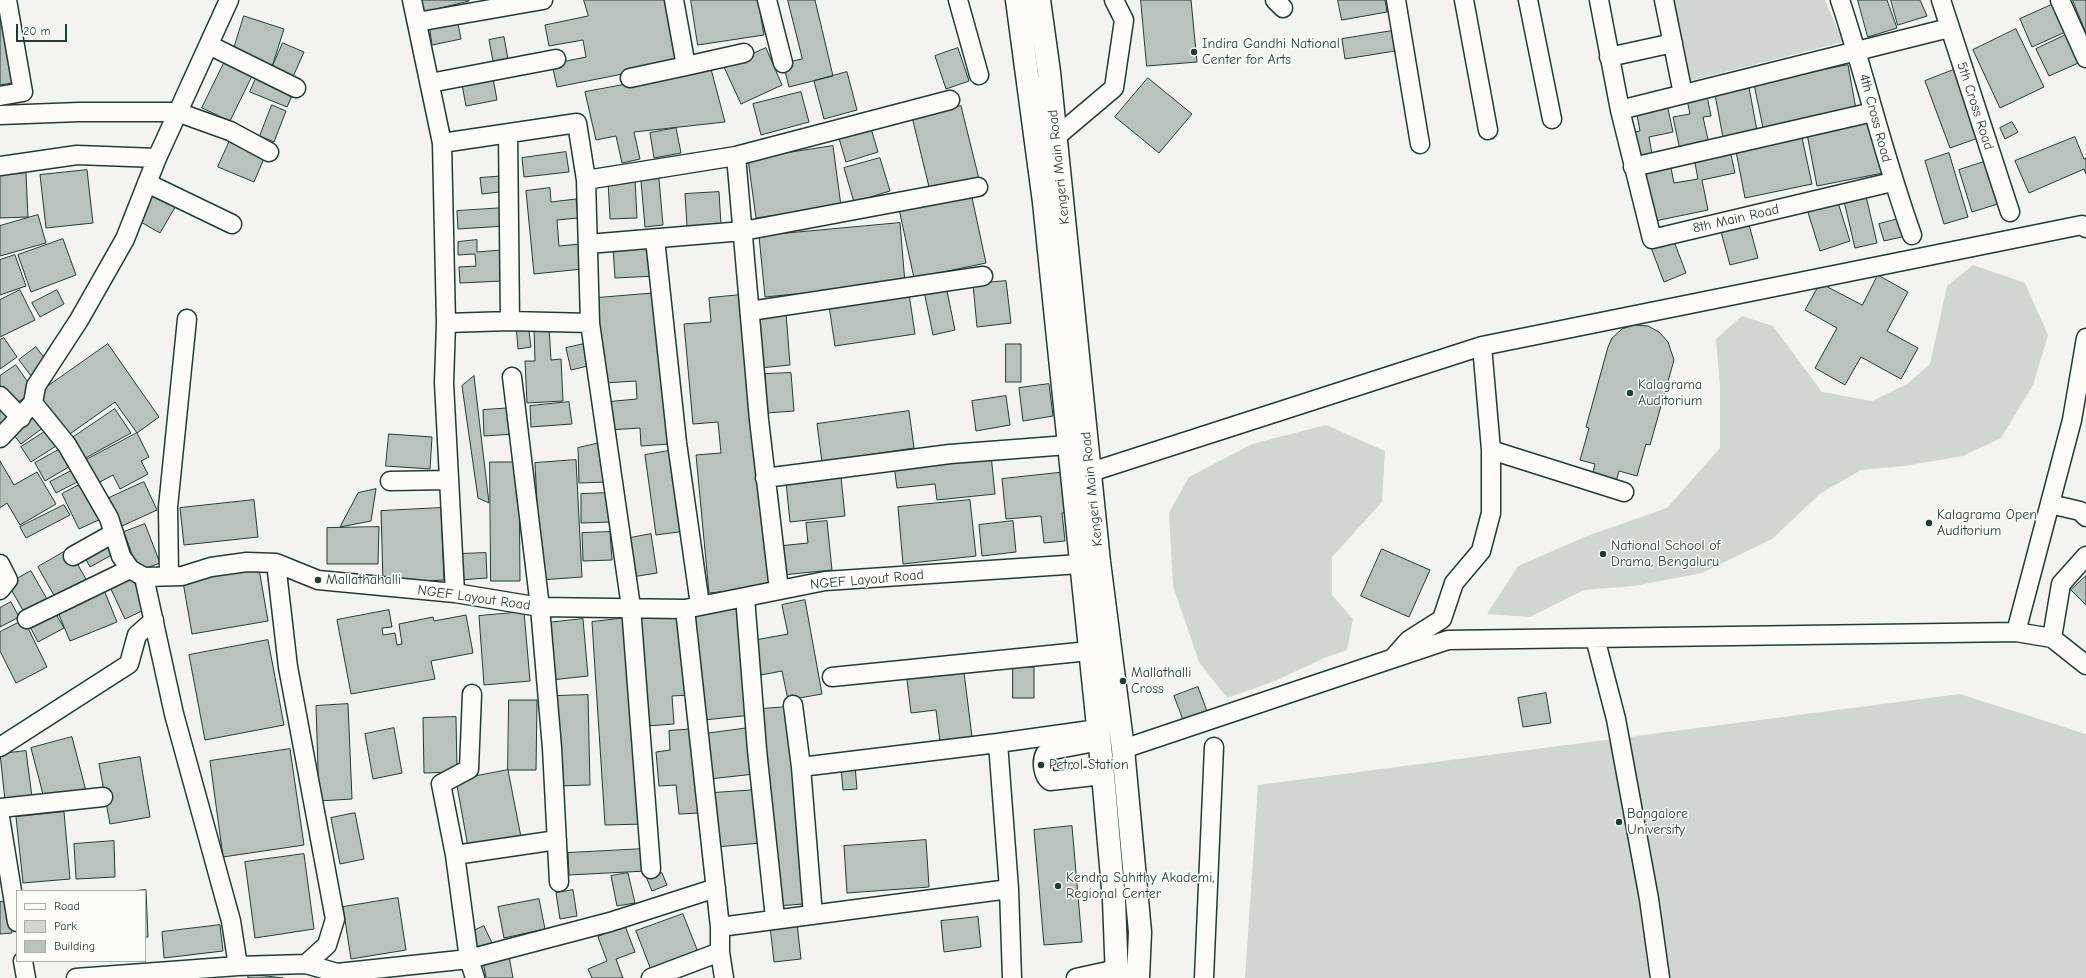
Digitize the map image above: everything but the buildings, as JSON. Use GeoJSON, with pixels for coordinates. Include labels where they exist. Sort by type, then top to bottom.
{"type":"FeatureCollection","features":[{"type":"Feature","properties":{"kind":"main road","name":"Kengeri Main Road"},"geometry":{"type":"LineString","coordinates":[[1017,0],[1044,202],[1068,444],[1123,749],[1140,932],[1138,978]]}},
{"type":"Feature","properties":{"kind":"main road","name":"Kengeri Main Road"},"geometry":{"type":"LineString","coordinates":[[1039,0],[1049,72],[1091,472],[1089,651],[1099,735],[1114,900],[1117,974]]}},
{"type":"Feature","properties":{"kind":"street"},"geometry":{"type":"LineString","coordinates":[[0,96],[23,92],[7,0]]}},
{"type":"Feature","properties":{"kind":"street"},"geometry":{"type":"LineString","coordinates":[[0,438],[21,418],[33,403],[36,386],[79,320],[125,239],[177,112],[229,0]]}},
{"type":"Feature","properties":{"kind":"street"},"geometry":{"type":"LineString","coordinates":[[412,0],[418,22],[442,142],[446,323],[444,383],[455,593]]}},
{"type":"Feature","properties":{"kind":"street"},"geometry":{"type":"LineString","coordinates":[[418,22],[543,0]]}},
{"type":"Feature","properties":{"kind":"street"},"geometry":{"type":"LineString","coordinates":[[674,0],[686,66]]}},
{"type":"Feature","properties":{"kind":"street"},"geometry":{"type":"LineString","coordinates":[[767,0],[783,63]]}},
{"type":"Feature","properties":{"kind":"street"},"geometry":{"type":"LineString","coordinates":[[958,0],[979,75]]}},
{"type":"Feature","properties":{"kind":"street"},"geometry":{"type":"LineString","coordinates":[[1056,137],[1114,88],[1124,20],[1114,0]]}},
{"type":"Feature","properties":{"kind":"street"},"geometry":{"type":"LineString","coordinates":[[1396,0],[1420,144]]}},
{"type":"Feature","properties":{"kind":"street"},"geometry":{"type":"LineString","coordinates":[[1464,0],[1488,130]]}},
{"type":"Feature","properties":{"kind":"street"},"geometry":{"type":"LineString","coordinates":[[1528,0],[1552,119]]}},
{"type":"Feature","properties":{"kind":"street"},"geometry":{"type":"LineString","coordinates":[[1599,0],[1620,110],[1633,167],[1873,112]]}},
{"type":"Feature","properties":{"kind":"street"},"geometry":{"type":"LineString","coordinates":[[1664,0],[1683,94]]}},
{"type":"Feature","properties":{"kind":"street","name":"4th Cross Road"},"geometry":{"type":"LineString","coordinates":[[1840,0],[1857,52],[1892,182],[1912,235]]}},
{"type":"Feature","properties":{"kind":"street","name":"5th Cross Road"},"geometry":{"type":"LineString","coordinates":[[1941,0],[2010,212]]}},
{"type":"Feature","properties":{"kind":"street"},"geometry":{"type":"LineString","coordinates":[[2060,0],[2086,58]]}},
{"type":"Feature","properties":{"kind":"street"},"geometry":{"type":"LineString","coordinates":[[1620,110],[1949,28]]}},
{"type":"Feature","properties":{"kind":"street"},"geometry":{"type":"LineString","coordinates":[[1610,57],[1673,43]]}},
{"type":"Feature","properties":{"kind":"street"},"geometry":{"type":"LineString","coordinates":[[209,45],[296,88]]}},
{"type":"Feature","properties":{"kind":"street"},"geometry":{"type":"LineString","coordinates":[[630,78],[744,54]]}},
{"type":"Feature","properties":{"kind":"street"},"geometry":{"type":"LineString","coordinates":[[430,83],[556,59]]}},
{"type":"Feature","properties":{"kind":"street"},"geometry":{"type":"LineString","coordinates":[[586,180],[736,156],[950,100]]}},
{"type":"Feature","properties":{"kind":"street"},"geometry":{"type":"LineString","coordinates":[[0,115],[79,112],[177,112],[230,131],[269,152]]}},
{"type":"Feature","properties":{"kind":"street"},"geometry":{"type":"LineString","coordinates":[[442,142],[578,123],[586,180],[590,323],[631,607],[651,869]]}},
{"type":"Feature","properties":{"kind":"street"},"geometry":{"type":"LineString","coordinates":[[508,133],[510,321]]}},
{"type":"Feature","properties":{"kind":"street"},"geometry":{"type":"LineString","coordinates":[[0,166],[77,155],[157,158]]}},
{"type":"Feature","properties":{"kind":"street"},"geometry":{"type":"LineString","coordinates":[[736,156],[765,478],[779,590]]}},
{"type":"Feature","properties":{"kind":"street","name":"8th Main Road"},"geometry":{"type":"LineString","coordinates":[[1633,167],[1652,239],[1892,182]]}},
{"type":"Feature","properties":{"kind":"street"},"geometry":{"type":"LineString","coordinates":[[147,183],[232,224]]}},
{"type":"Feature","properties":{"kind":"street"},"geometry":{"type":"LineString","coordinates":[[588,244],[743,231],[978,187]]}},
{"type":"Feature","properties":{"kind":"street"},"geometry":{"type":"LineString","coordinates":[[1091,472],[1482,346],[2082,225],[2086,228]]}},
{"type":"Feature","properties":{"kind":"street"},"geometry":{"type":"LineString","coordinates":[[655,238],[677,443],[720,927],[720,952],[724,978]]}},
{"type":"Feature","properties":{"kind":"street"},"geometry":{"type":"LineString","coordinates":[[750,311],[983,276]]}},
{"type":"Feature","properties":{"kind":"street"},"geometry":{"type":"LineString","coordinates":[[169,576],[168,507],[187,319]]}},
{"type":"Feature","properties":{"kind":"street"},"geometry":{"type":"LineString","coordinates":[[446,323],[510,321],[590,323]]}},
{"type":"Feature","properties":{"kind":"street"},"geometry":{"type":"LineString","coordinates":[[2016,632],[2072,420],[2086,338]]}},
{"type":"Feature","properties":{"kind":"street"},"geometry":{"type":"LineString","coordinates":[[1392,660],[1410,640],[1442,619],[1454,583],[1481,552],[1491,513],[1491,450],[1482,346]]}},
{"type":"Feature","properties":{"kind":"street"},"geometry":{"type":"LineString","coordinates":[[512,377],[540,607],[552,748],[559,882]]}},
{"type":"Feature","properties":{"kind":"street"},"geometry":{"type":"LineString","coordinates":[[0,396],[21,418]]}},
{"type":"Feature","properties":{"kind":"street"},"geometry":{"type":"LineString","coordinates":[[33,403],[66,445],[109,518],[121,556],[137,573],[154,620],[174,714],[231,921],[238,966]]}},
{"type":"Feature","properties":{"kind":"street"},"geometry":{"type":"LineString","coordinates":[[765,478],[950,454],[1068,444]]}},
{"type":"Feature","properties":{"kind":"street"},"geometry":{"type":"LineString","coordinates":[[1491,450],[1624,492]]}},
{"type":"Feature","properties":{"kind":"street"},"geometry":{"type":"LineString","coordinates":[[390,481],[449,480]]}},
{"type":"Feature","properties":{"kind":"street"},"geometry":{"type":"LineString","coordinates":[[2050,504],[2080,511],[2086,517]]}},
{"type":"Feature","properties":{"kind":"street"},"geometry":{"type":"LineString","coordinates":[[73,556],[114,533]]}},
{"type":"Feature","properties":{"kind":"street"},"geometry":{"type":"LineString","coordinates":[[2052,638],[2061,584],[2086,556]]}},
{"type":"Feature","properties":{"kind":"street"},"geometry":{"type":"LineString","coordinates":[[27,619],[137,573],[182,576],[211,567],[247,562],[276,563],[288,667],[335,919],[327,945],[306,964]]}},
{"type":"Feature","properties":{"kind":"street","name":"NGEF Layout Road"},"geometry":{"type":"LineString","coordinates":[[276,563],[318,580],[455,593],[540,607],[692,607],[825,581],[1090,563]]}},
{"type":"Feature","properties":{"kind":"street"},"geometry":{"type":"LineString","coordinates":[[0,564],[8,580],[0,590]]}},
{"type":"Feature","properties":{"kind":"street"},"geometry":{"type":"LineString","coordinates":[[744,597],[757,750],[775,918]]}},
{"type":"Feature","properties":{"kind":"street"},"geometry":{"type":"LineString","coordinates":[[0,747],[129,664],[137,635],[154,620]]}},
{"type":"Feature","properties":{"kind":"street"},"geometry":{"type":"LineString","coordinates":[[1123,749],[1448,640],[2016,632],[2052,638],[2086,665]]}},
{"type":"Feature","properties":{"kind":"street"},"geometry":{"type":"LineString","coordinates":[[1595,638],[1616,719],[1649,899],[1660,978]]}},
{"type":"Feature","properties":{"kind":"street"},"geometry":{"type":"LineString","coordinates":[[832,677],[1089,651]]}},
{"type":"Feature","properties":{"kind":"street"},"geometry":{"type":"LineString","coordinates":[[472,694],[469,769],[441,784],[455,855],[468,959],[475,978]]}},
{"type":"Feature","properties":{"kind":"street"},"geometry":{"type":"LineString","coordinates":[[793,705],[801,767],[813,915]]}},
{"type":"Feature","properties":{"kind":"street"},"geometry":{"type":"LineString","coordinates":[[801,767],[998,744],[1099,735]]}},
{"type":"Feature","properties":{"kind":"street"},"geometry":{"type":"LineString","coordinates":[[1099,735],[1053,750],[1045,754],[1043,760],[1045,777],[1050,782],[1103,775]]}},
{"type":"Feature","properties":{"kind":"street"},"geometry":{"type":"LineString","coordinates":[[998,744],[1009,889],[1012,978]]}},
{"type":"Feature","properties":{"kind":"street"},"geometry":{"type":"LineString","coordinates":[[1204,978],[1214,748]]}},
{"type":"Feature","properties":{"kind":"street"},"geometry":{"type":"LineString","coordinates":[[0,808],[103,797]]}},
{"type":"Feature","properties":{"kind":"street"},"geometry":{"type":"LineString","coordinates":[[0,817],[6,894],[16,919]]}},
{"type":"Feature","properties":{"kind":"street"},"geometry":{"type":"LineString","coordinates":[[455,855],[557,840]]}},
{"type":"Feature","properties":{"kind":"street"},"geometry":{"type":"LineString","coordinates":[[76,978],[238,966],[306,964],[337,973],[398,972],[468,959],[610,922],[716,888]]}},
{"type":"Feature","properties":{"kind":"street"},"geometry":{"type":"LineString","coordinates":[[720,927],[775,918],[813,915],[1009,889]]}},
{"type":"Feature","properties":{"kind":"street"},"geometry":{"type":"LineString","coordinates":[[651,978],[720,952]]}},
{"type":"Feature","properties":{"kind":"street"},"geometry":{"type":"LineString","coordinates":[[23,962],[26,978]]}},
{"type":"Feature","properties":{"kind":"street"},"geometry":{"type":"LineString","coordinates":[[1076,978],[1117,974]]}},
{"type":"Feature","properties":{"kind":"green space"},"geometry":{"type":"Polygon","coordinates":[[[1672,0],[1825,0],[1843,42],[1690,81],[1672,0]]]}},
{"type":"Feature","properties":{"kind":"green space"},"geometry":{"type":"Polygon","coordinates":[[[1973,265],[2025,283],[2048,335],[2033,385],[2001,438],[1963,456],[1904,466],[1861,470],[1821,493],[1772,539],[1702,573],[1634,586],[1584,590],[1530,617],[1487,614],[1518,566],[1587,536],[1667,508],[1720,448],[1720,387],[1716,339],[1742,316],[1773,326],[1822,392],[1872,401],[1907,384],[1930,364],[1947,286],[1973,265]]]}},
{"type":"Feature","properties":{"kind":"green space"},"geometry":{"type":"Polygon","coordinates":[[[1326,425],[1385,451],[1382,502],[1332,557],[1332,595],[1353,619],[1347,650],[1324,658],[1275,681],[1227,698],[1199,662],[1173,586],[1169,513],[1189,477],[1252,444],[1326,425]]]}},
{"type":"Feature","properties":{"kind":"green space","name":"Bangalore University"},"geometry":{"type":"Polygon","coordinates":[[[1960,694],[2086,734],[2086,978],[1245,978],[1258,785],[1960,694]]]}},
{"type":"Feature","properties":{"kind":"place","name":"Indira Gandhi National Center for Arts"},"geometry":{"type":"Point","coordinates":[1194,52]}},
{"type":"Feature","properties":{"kind":"place","name":"Kalagrama Auditorium"},"geometry":{"type":"Point","coordinates":[1630,393]}},
{"type":"Feature","properties":{"kind":"place","name":"Kalagrama Open Auditorium"},"geometry":{"type":"Point","coordinates":[1929,523]}},
{"type":"Feature","properties":{"kind":"place","name":"National School of Drama, Bengaluru"},"geometry":{"type":"Point","coordinates":[1603,554]}},
{"type":"Feature","properties":{"kind":"place","name":"Mallathahalli"},"geometry":{"type":"Point","coordinates":[318,580]}},
{"type":"Feature","properties":{"kind":"place","name":"Mallathalli Cross"},"geometry":{"type":"Point","coordinates":[1123,681]}},
{"type":"Feature","properties":{"kind":"place","name":"Petrol Station"},"geometry":{"type":"Point","coordinates":[1041,765]}},
{"type":"Feature","properties":{"kind":"place","name":"Bangalore University"},"geometry":{"type":"Point","coordinates":[1619,822]}},
{"type":"Feature","properties":{"kind":"place","name":"Kendra Sahithy Akademi, Regional Center"},"geometry":{"type":"Point","coordinates":[1058,886]}}]}
